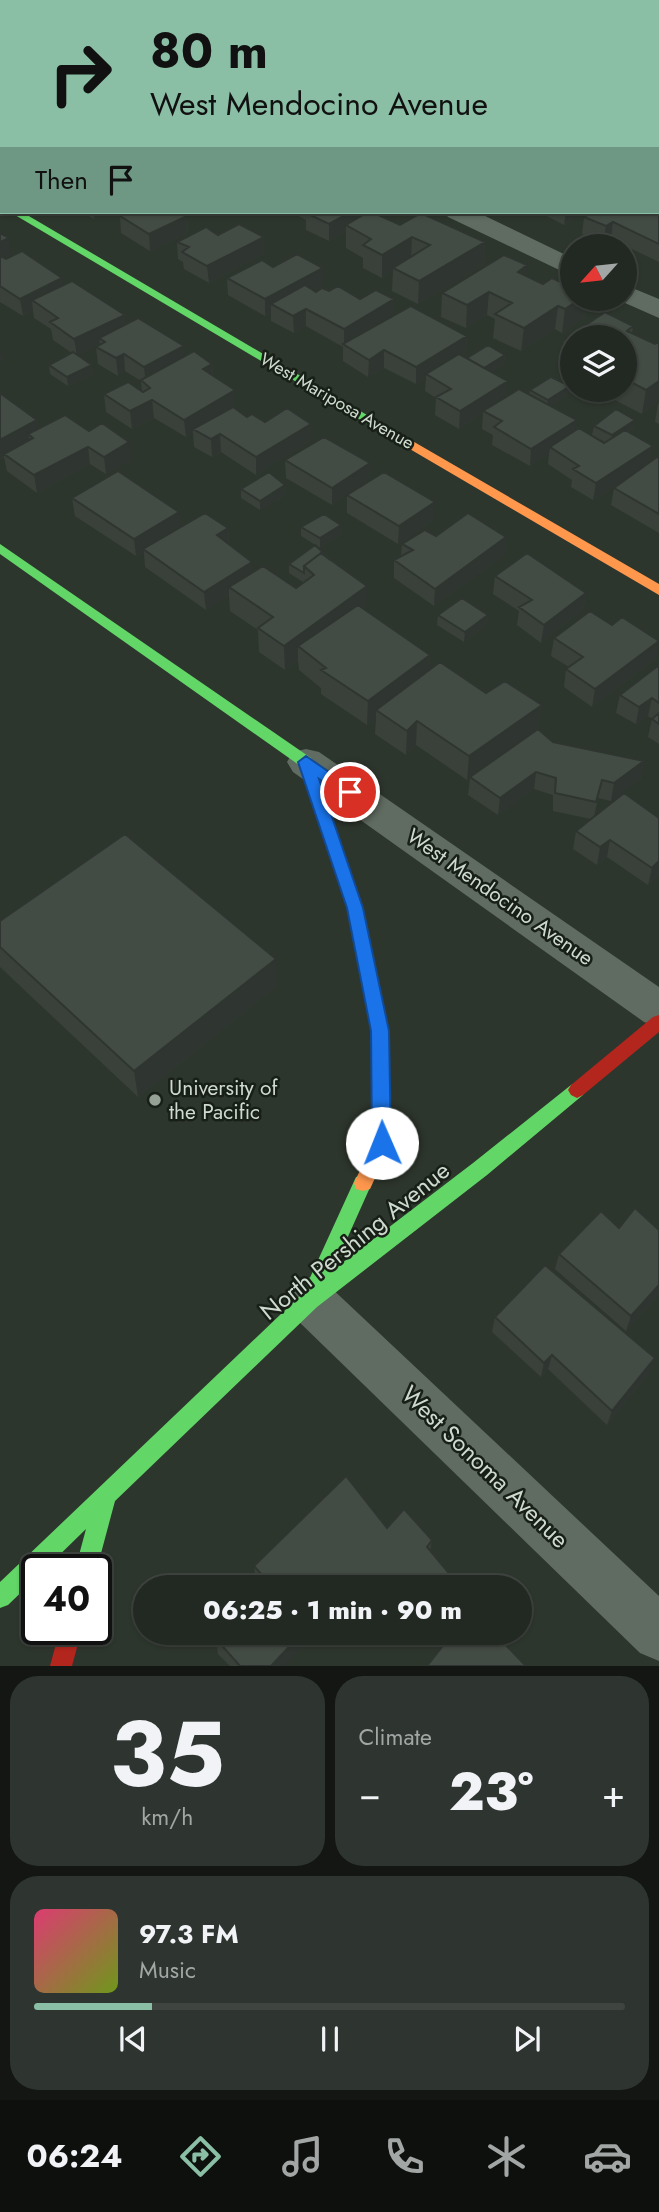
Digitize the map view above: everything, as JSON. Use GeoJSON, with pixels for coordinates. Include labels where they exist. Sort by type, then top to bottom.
{"type":"FeatureCollection","features":[{"type":"Feature","properties":{"kind":"street","name":"West Mariposa Avenue"},"geometry":{"type":"LineString","coordinates":[[18,214],[659,590]]}},
{"type":"Feature","properties":{"kind":"street"},"geometry":{"type":"LineString","coordinates":[[461,214],[560,262]]}},
{"type":"Feature","properties":{"kind":"street"},"geometry":{"type":"LineString","coordinates":[[637,299],[659,310]]}},
{"type":"Feature","properties":{"kind":"street","name":"West Mendocino Avenue"},"geometry":{"type":"LineString","coordinates":[[0,548],[659,1010]]}},
{"type":"Feature","properties":{"kind":"street"},"geometry":{"type":"LineString","coordinates":[[306,762],[355,908],[380,1031],[382,1143],[310,1300]]}},
{"type":"Feature","properties":{"kind":"street","name":"North Pershing Avenue"},"geometry":{"type":"LineString","coordinates":[[0,1597],[310,1300],[480,1169],[659,1021]]}},
{"type":"Feature","properties":{"kind":"street","name":"West Sonoma Avenue"},"geometry":{"type":"LineString","coordinates":[[310,1300],[659,1634]]}},
{"type":"Feature","properties":{"kind":"street"},"geometry":{"type":"LineString","coordinates":[[90,1554],[106,1496]]}},
{"type":"Feature","properties":{"kind":"street"},"geometry":{"type":"LineString","coordinates":[[61,1666],[67,1645]]}},
{"type":"Feature","properties":{"kind":"building"},"geometry":{"type":"Polygon","coordinates":[[[183,214],[187,216],[149,234],[120,216],[183,214]]]}},
{"type":"Feature","properties":{"kind":"building"},"geometry":{"type":"Polygon","coordinates":[[[308,214],[347,214],[329,224],[308,214]]]}},
{"type":"Feature","properties":{"kind":"building"},"geometry":{"type":"Polygon","coordinates":[[[365,214],[376,214],[400,225],[423,214],[485,242],[419,281],[393,268],[430,245],[412,237],[382,255],[363,245],[371,239],[346,225],[365,214]]]}},
{"type":"Feature","properties":{"kind":"building"},"geometry":{"type":"Polygon","coordinates":[[[589,214],[659,214],[659,244],[613,222],[606,226],[584,217],[589,214]]]}},
{"type":"Feature","properties":{"kind":"building"},"geometry":{"type":"Polygon","coordinates":[[[239,224],[264,237],[207,266],[182,252],[189,247],[177,242],[206,227],[218,235],[239,224]]]}},
{"type":"Feature","properties":{"kind":"building"},"geometry":{"type":"Polygon","coordinates":[[[0,233],[9,238],[0,242],[0,233]]]}},
{"type":"Feature","properties":{"kind":"building"},"geometry":{"type":"Polygon","coordinates":[[[22,251],[62,278],[20,299],[0,286],[0,256],[6,259],[22,251]]]}},
{"type":"Feature","properties":{"kind":"building"},"geometry":{"type":"Polygon","coordinates":[[[297,254],[323,268],[265,299],[227,278],[262,260],[273,267],[297,254]]]}},
{"type":"Feature","properties":{"kind":"building"},"geometry":{"type":"Polygon","coordinates":[[[504,255],[527,265],[518,272],[543,284],[552,278],[560,282],[560,307],[524,328],[495,314],[512,303],[489,292],[467,305],[442,293],[504,255]]]}},
{"type":"Feature","properties":{"kind":"building"},"geometry":{"type":"Polygon","coordinates":[[[72,281],[125,315],[74,339],[50,322],[58,318],[32,300],[72,281]]]}},
{"type":"Feature","properties":{"kind":"building"},"geometry":{"type":"Polygon","coordinates":[[[305,285],[316,292],[322,288],[329,291],[338,286],[360,299],[376,290],[394,299],[344,329],[306,309],[293,316],[271,304],[305,285]]]}},
{"type":"Feature","properties":{"kind":"building"},"geometry":{"type":"Polygon","coordinates":[[[411,306],[467,336],[416,367],[384,350],[369,360],[343,344],[411,306]]]}},
{"type":"Feature","properties":{"kind":"building"},"geometry":{"type":"Polygon","coordinates":[[[605,312],[631,325],[586,325],[605,312]]]}},
{"type":"Feature","properties":{"kind":"building"},"geometry":{"type":"Polygon","coordinates":[[[138,318],[184,346],[144,367],[124,354],[116,358],[96,347],[105,342],[99,338],[138,318]]]}},
{"type":"Feature","properties":{"kind":"building"},"geometry":{"type":"Polygon","coordinates":[[[637,336],[655,344],[659,342],[659,381],[646,390],[637,385],[637,336]]]}},
{"type":"Feature","properties":{"kind":"building"},"geometry":{"type":"Polygon","coordinates":[[[488,345],[505,355],[484,368],[467,358],[488,345]]]}},
{"type":"Feature","properties":{"kind":"building"},"geometry":{"type":"Polygon","coordinates":[[[194,351],[212,364],[203,369],[235,390],[184,420],[152,400],[130,411],[104,394],[128,382],[143,392],[150,388],[141,380],[194,351]]]}},
{"type":"Feature","properties":{"kind":"building"},"geometry":{"type":"Polygon","coordinates":[[[73,352],[92,365],[67,377],[49,365],[73,352]]]}},
{"type":"Feature","properties":{"kind":"building"},"geometry":{"type":"Polygon","coordinates":[[[459,354],[508,381],[460,411],[436,397],[451,389],[426,374],[459,354]]]}},
{"type":"Feature","properties":{"kind":"building"},"geometry":{"type":"Polygon","coordinates":[[[551,377],[560,381],[560,392],[548,400],[530,390],[551,377]]]}},
{"type":"Feature","properties":{"kind":"building"},"geometry":{"type":"Polygon","coordinates":[[[519,389],[577,420],[531,449],[494,427],[502,421],[483,411],[519,389]]]}},
{"type":"Feature","properties":{"kind":"building"},"geometry":{"type":"Polygon","coordinates":[[[0,393],[37,420],[0,440],[0,393]]]}},
{"type":"Feature","properties":{"kind":"building"},"geometry":{"type":"Polygon","coordinates":[[[233,407],[247,417],[252,414],[265,422],[287,408],[311,424],[256,457],[220,434],[211,439],[193,429],[233,407]]]}},
{"type":"Feature","properties":{"kind":"building"},"geometry":{"type":"Polygon","coordinates":[[[616,409],[635,420],[612,435],[594,426],[616,409]]]}},
{"type":"Feature","properties":{"kind":"building"},"geometry":{"type":"Polygon","coordinates":[[[65,415],[89,431],[102,423],[129,442],[104,457],[88,447],[34,475],[4,454],[33,438],[28,434],[65,415]]]}},
{"type":"Feature","properties":{"kind":"building"},"geometry":{"type":"Polygon","coordinates":[[[579,428],[604,443],[625,430],[653,446],[596,483],[573,469],[579,466],[550,447],[579,428]]]}},
{"type":"Feature","properties":{"kind":"building"},"geometry":{"type":"Polygon","coordinates":[[[324,437],[370,463],[332,488],[285,460],[324,437]]]}},
{"type":"Feature","properties":{"kind":"building"},"geometry":{"type":"Polygon","coordinates":[[[659,458],[659,514],[614,488],[659,458]]]}},
{"type":"Feature","properties":{"kind":"building"},"geometry":{"type":"Polygon","coordinates":[[[118,471],[179,512],[134,539],[72,498],[118,471]]]}},
{"type":"Feature","properties":{"kind":"building"},"geometry":{"type":"Polygon","coordinates":[[[269,472],[285,485],[260,501],[241,489],[269,472]]]}},
{"type":"Feature","properties":{"kind":"building"},"geometry":{"type":"Polygon","coordinates":[[[384,472],[435,502],[399,526],[347,495],[384,472]]]}},
{"type":"Feature","properties":{"kind":"building"},"geometry":{"type":"Polygon","coordinates":[[[205,513],[228,528],[217,535],[252,562],[204,592],[143,549],[205,513]]]}},
{"type":"Feature","properties":{"kind":"building"},"geometry":{"type":"Polygon","coordinates":[[[468,513],[506,537],[435,589],[394,560],[413,550],[402,544],[425,530],[436,536],[468,513]]]}},
{"type":"Feature","properties":{"kind":"building"},"geometry":{"type":"Polygon","coordinates":[[[324,514],[341,525],[320,538],[301,527],[324,514]]]}},
{"type":"Feature","properties":{"kind":"building"},"geometry":{"type":"Polygon","coordinates":[[[315,545],[329,559],[321,553],[304,566],[304,573],[289,564],[315,545]]]}},
{"type":"Feature","properties":{"kind":"building"},"geometry":{"type":"Polygon","coordinates":[[[321,553],[367,586],[284,646],[258,628],[273,617],[229,587],[263,566],[296,588],[314,575],[304,566],[321,553]]]}},
{"type":"Feature","properties":{"kind":"building"},"geometry":{"type":"Polygon","coordinates":[[[527,553],[586,593],[544,625],[519,607],[532,600],[495,576],[527,553]]]}},
{"type":"Feature","properties":{"kind":"building"},"geometry":{"type":"Polygon","coordinates":[[[462,598],[488,615],[465,632],[438,615],[462,598]]]}},
{"type":"Feature","properties":{"kind":"building"},"geometry":{"type":"Polygon","coordinates":[[[358,605],[430,655],[368,701],[321,670],[326,668],[298,646],[358,605]]]}},
{"type":"Feature","properties":{"kind":"building"},"geometry":{"type":"Polygon","coordinates":[[[590,611],[612,625],[622,617],[659,641],[595,689],[566,669],[583,657],[554,638],[590,611]]]}},
{"type":"Feature","properties":{"kind":"building"},"geometry":{"type":"Polygon","coordinates":[[[440,662],[486,693],[505,681],[542,705],[469,756],[417,721],[407,731],[376,710],[440,662]]]}},
{"type":"Feature","properties":{"kind":"building"},"geometry":{"type":"Polygon","coordinates":[[[659,665],[659,703],[652,698],[639,707],[620,695],[659,665]]]}},
{"type":"Feature","properties":{"kind":"building"},"geometry":{"type":"Polygon","coordinates":[[[659,713],[659,724],[652,719],[659,713]]]}},
{"type":"Feature","properties":{"kind":"building"},"geometry":{"type":"Polygon","coordinates":[[[538,729],[553,742],[644,761],[614,783],[602,780],[596,802],[555,793],[556,778],[536,772],[500,798],[470,777],[538,729]]]}},
{"type":"Feature","properties":{"kind":"building"},"geometry":{"type":"Polygon","coordinates":[[[624,793],[659,818],[659,861],[652,868],[610,840],[600,847],[576,831],[624,793]]]}},
{"type":"Feature","properties":{"kind":"building"},"geometry":{"type":"Polygon","coordinates":[[[125,834],[276,959],[134,1071],[0,947],[0,921],[125,834]]]}},
{"type":"Feature","properties":{"kind":"building"},"geometry":{"type":"Polygon","coordinates":[[[635,1208],[659,1230],[659,1285],[631,1316],[559,1254],[601,1211],[619,1228],[635,1208]]]}},
{"type":"Feature","properties":{"kind":"building"},"geometry":{"type":"Polygon","coordinates":[[[545,1265],[655,1358],[612,1411],[552,1355],[544,1363],[495,1317],[545,1265]]]}},
{"type":"Feature","properties":{"kind":"building"},"geometry":{"type":"Polygon","coordinates":[[[346,1476],[387,1528],[404,1509],[432,1540],[427,1547],[450,1575],[262,1575],[254,1566],[346,1476]]]}},
{"type":"Feature","properties":{"kind":"building"},"geometry":{"type":"Polygon","coordinates":[[[221,1645],[291,1645],[271,1666],[240,1666],[221,1645]]]}},
{"type":"Feature","properties":{"kind":"building"},"geometry":{"type":"Polygon","coordinates":[[[444,1645],[506,1645],[526,1666],[427,1666],[444,1645]]]}},
{"type":"Feature","properties":{"kind":"traffic: fast"},"geometry":{"type":"LineString","coordinates":[[18,214],[378,425]]}},
{"type":"Feature","properties":{"kind":"traffic: fast"},"geometry":{"type":"LineString","coordinates":[[0,548],[306,762],[355,908],[367,965]]}},
{"type":"Feature","properties":{"kind":"traffic: fast"},"geometry":{"type":"LineString","coordinates":[[0,1597],[310,1300],[480,1169],[577,1090]]}},
{"type":"Feature","properties":{"kind":"traffic: fast"},"geometry":{"type":"LineString","coordinates":[[310,1300],[363,1183]]}},
{"type":"Feature","properties":{"kind":"traffic: fast"},"geometry":{"type":"LineString","coordinates":[[90,1554],[106,1496]]}},
{"type":"Feature","properties":{"kind":"traffic: slow"},"geometry":{"type":"LineString","coordinates":[[378,425],[659,590]]}},
{"type":"Feature","properties":{"kind":"traffic: slow"},"geometry":{"type":"LineString","coordinates":[[363,1183],[382,1143],[380,1031],[367,965]]}},
{"type":"Feature","properties":{"kind":"traffic: jam"},"geometry":{"type":"LineString","coordinates":[[577,1090],[659,1022]]}},
{"type":"Feature","properties":{"kind":"traffic: jam"},"geometry":{"type":"LineString","coordinates":[[61,1666],[67,1645]]}},
{"type":"Feature","properties":{"kind":"place","name":"University of the Pacific"},"geometry":{"type":"Point","coordinates":[155,1100]}},
{"type":"Feature","properties":{"kind":"route"},"geometry":{"type":"LineString","coordinates":[[350,792],[306,762],[355,908],[380,1031],[382,1143]]}}]}
